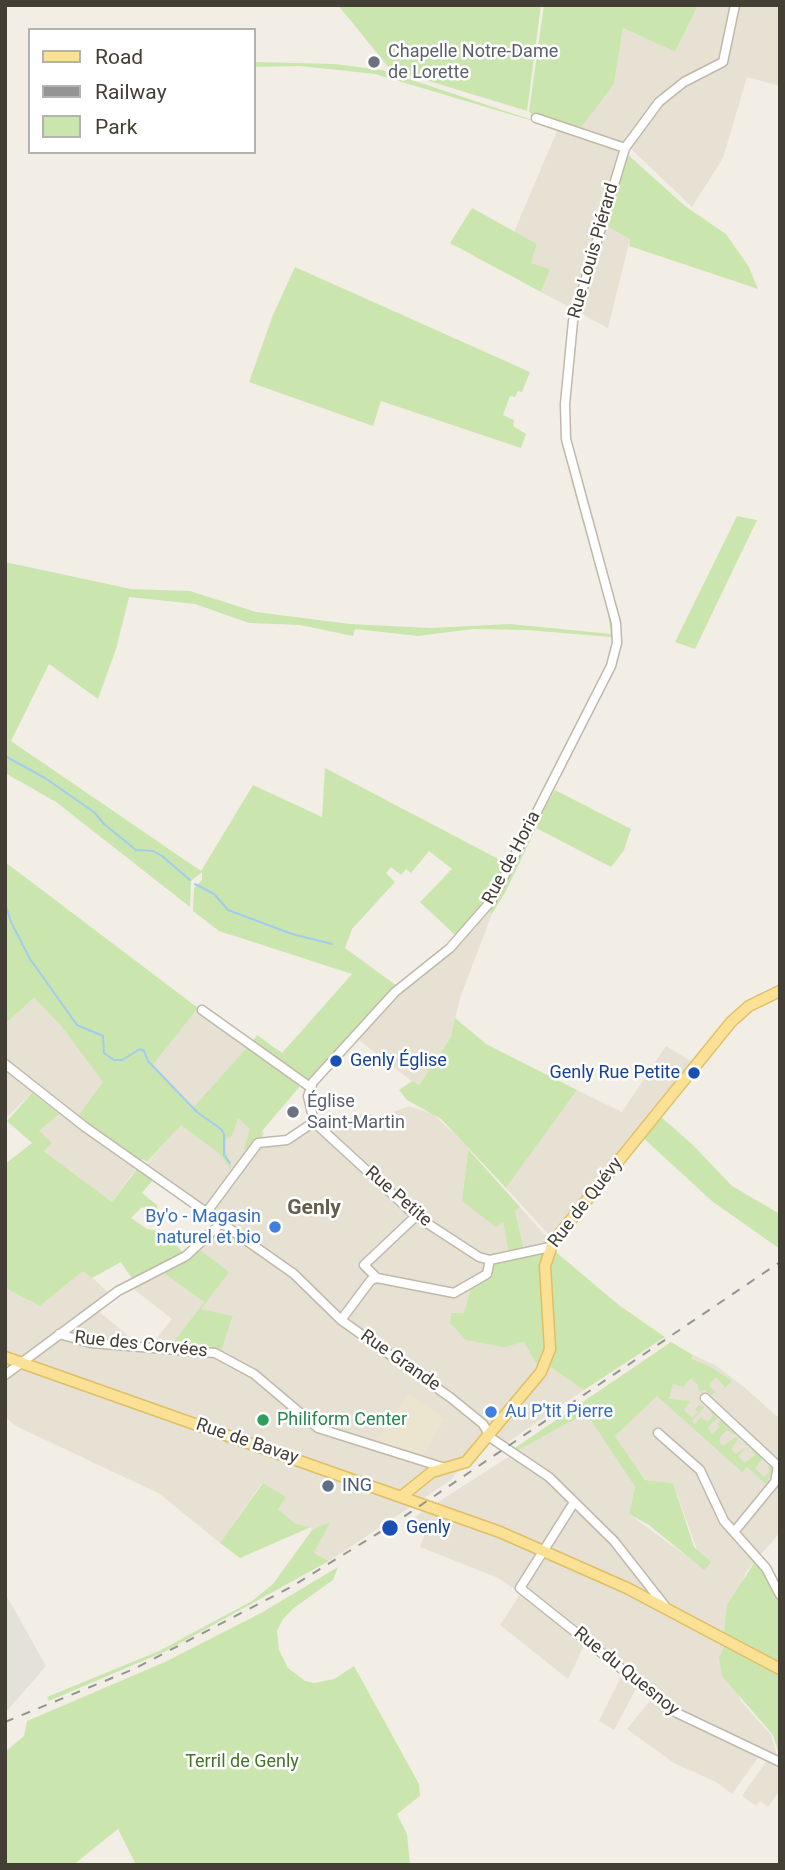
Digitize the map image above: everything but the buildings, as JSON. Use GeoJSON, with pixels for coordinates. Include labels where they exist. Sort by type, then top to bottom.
{"type":"FeatureCollection","features":[{"type":"Feature","properties":{"kind":"main road","name":"Rue de Quévy"},"geometry":{"type":"LineString","coordinates":[[402,1496],[432,1472],[466,1462],[548,1359],[545,1266],[550,1247],[731,1022],[749,1006],[780,991]]}},
{"type":"Feature","properties":{"kind":"main road","name":"Rue de Bavay"},"geometry":{"type":"LineString","coordinates":[[5,1357],[402,1496],[545,1551],[665,1606],[780,1669]]}},
{"type":"Feature","properties":{"kind":"street","name":"Rue Louis Piérard"},"geometry":{"type":"LineString","coordinates":[[616,623],[571,463],[564,421],[573,321],[625,148],[659,102],[684,82],[723,62],[735,5]]}},
{"type":"Feature","properties":{"kind":"street"},"geometry":{"type":"LineString","coordinates":[[536,118],[625,148]]}},
{"type":"Feature","properties":{"kind":"street","name":"Rue de Horia"},"geometry":{"type":"LineString","coordinates":[[310,1087],[395,992],[450,948],[492,900],[611,666],[617,643],[616,623]]}},
{"type":"Feature","properties":{"kind":"street"},"geometry":{"type":"LineString","coordinates":[[202,1010],[310,1087],[308,1100],[314,1122],[292,1139],[258,1143],[206,1213]]}},
{"type":"Feature","properties":{"kind":"street","name":"Rue Grande"},"geometry":{"type":"LineString","coordinates":[[5,1064],[50,1102],[303,1281],[341,1320],[474,1416],[488,1435],[550,1477],[573,1504],[614,1541],[665,1606]]}},
{"type":"Feature","properties":{"kind":"street","name":"Rue Petite"},"geometry":{"type":"LineString","coordinates":[[314,1122],[416,1216],[476,1255],[490,1259]]}},
{"type":"Feature","properties":{"kind":"street"},"geometry":{"type":"LineString","coordinates":[[377,1278],[364,1265],[416,1216]]}},
{"type":"Feature","properties":{"kind":"street"},"geometry":{"type":"LineString","coordinates":[[5,1375],[118,1291],[186,1256],[220,1224]]}},
{"type":"Feature","properties":{"kind":"street"},"geometry":{"type":"LineString","coordinates":[[341,1320],[371,1280],[377,1278],[454,1293],[487,1274],[490,1259],[550,1247]]}},
{"type":"Feature","properties":{"kind":"street","name":"Rue des Corvées"},"geometry":{"type":"LineString","coordinates":[[59,1334],[91,1343],[215,1353],[254,1374],[317,1428],[445,1468]]}},
{"type":"Feature","properties":{"kind":"street"},"geometry":{"type":"LineString","coordinates":[[705,1398],[778,1466],[775,1482],[734,1532]]}},
{"type":"Feature","properties":{"kind":"street"},"geometry":{"type":"LineString","coordinates":[[658,1433],[700,1470],[724,1521],[766,1568],[780,1595]]}},
{"type":"Feature","properties":{"kind":"street"},"geometry":{"type":"LineString","coordinates":[[545,1551],[573,1504]]}},
{"type":"Feature","properties":{"kind":"street","name":"Rue du Quesnoy"},"geometry":{"type":"LineString","coordinates":[[545,1551],[520,1588],[686,1719],[780,1762]]}},
{"type":"Feature","properties":{"kind":"shaded area"},"geometry":{"type":"Polygon","coordinates":[[[698,5],[780,5],[780,86],[747,77],[723,158],[692,207],[629,147],[620,170],[630,239],[608,328],[541,292],[549,269],[531,263],[537,244],[514,232],[560,124],[614,84],[623,28],[675,52],[698,5]]]}},
{"type":"Feature","properties":{"kind":"shaded area"},"geometry":{"type":"Polygon","coordinates":[[[487,911],[492,914],[460,998],[451,1037],[418,1086],[355,1037],[398,992],[453,950],[487,911]]]}},
{"type":"Feature","properties":{"kind":"shaded area"},"geometry":{"type":"Polygon","coordinates":[[[34,998],[62,1027],[104,1082],[140,1163],[112,1202],[43,1150],[39,1131],[58,1114],[32,1093],[5,1119],[5,1024],[34,998]]]}},
{"type":"Feature","properties":{"kind":"shaded area"},"geometry":{"type":"Polygon","coordinates":[[[197,1009],[249,1045],[194,1108],[153,1065],[197,1009]]]}},
{"type":"Feature","properties":{"kind":"shaded area"},"geometry":{"type":"Polygon","coordinates":[[[666,1046],[694,1063],[553,1237],[549,1235],[506,1188],[577,1090],[622,1112],[666,1046]]]}},
{"type":"Feature","properties":{"kind":"shaded area"},"geometry":{"type":"Polygon","coordinates":[[[233,1101],[264,1133],[262,1140],[283,1141],[314,1122],[322,1128],[367,1112],[378,1118],[409,1106],[433,1114],[468,1147],[462,1201],[503,1222],[510,1255],[491,1265],[472,1285],[471,1291],[518,1324],[540,1359],[584,1390],[505,1444],[487,1433],[451,1480],[329,1561],[314,1553],[329,1523],[312,1530],[311,1527],[296,1524],[277,1508],[286,1497],[262,1483],[220,1543],[160,1494],[16,1426],[5,1417],[5,1375],[20,1363],[5,1357],[5,1288],[40,1306],[84,1270],[111,1295],[95,1308],[140,1346],[219,1356],[233,1317],[201,1309],[228,1272],[196,1247],[220,1224],[143,1168],[181,1124],[220,1153],[233,1101]]]}},
{"type":"Feature","properties":{"kind":"shaded area"},"geometry":{"type":"Polygon","coordinates":[[[520,1207],[546,1236],[548,1242],[524,1249],[515,1211],[520,1207]]]}},
{"type":"Feature","properties":{"kind":"shaded area"},"geometry":{"type":"Polygon","coordinates":[[[162,1272],[204,1302],[172,1344],[153,1343],[172,1319],[131,1287],[162,1272]]]}},
{"type":"Feature","properties":{"kind":"shaded area"},"geometry":{"type":"Polygon","coordinates":[[[693,1355],[715,1365],[780,1419],[780,1532],[746,1572],[724,1632],[740,1700],[771,1735],[778,1759],[687,1717],[527,1590],[516,1590],[496,1577],[420,1547],[428,1527],[413,1518],[529,1444],[586,1413],[635,1487],[629,1514],[704,1569],[673,1483],[645,1480],[615,1436],[693,1355]]]}},
{"type":"Feature","properties":{"kind":"shaded area"},"geometry":{"type":"Polygon","coordinates":[[[409,1394],[445,1419],[422,1457],[374,1443],[409,1394]]]}},
{"type":"Feature","properties":{"kind":"shaded area"},"geometry":{"type":"Polygon","coordinates":[[[5,1593],[46,1666],[5,1713],[5,1593]]]}},
{"type":"Feature","properties":{"kind":"shaded area"},"geometry":{"type":"Polygon","coordinates":[[[521,1593],[586,1641],[568,1679],[500,1625],[521,1593]]]}},
{"type":"Feature","properties":{"kind":"shaded area"},"geometry":{"type":"Polygon","coordinates":[[[623,1672],[638,1685],[614,1730],[599,1721],[623,1672]]]}},
{"type":"Feature","properties":{"kind":"shaded area"},"geometry":{"type":"Polygon","coordinates":[[[653,1697],[760,1755],[732,1794],[716,1782],[674,1763],[627,1729],[653,1697]]]}},
{"type":"Feature","properties":{"kind":"shaded area"},"geometry":{"type":"Polygon","coordinates":[[[768,1759],[780,1764],[780,1790],[768,1807],[760,1801],[756,1806],[742,1796],[768,1759]]]}},
{"type":"Feature","properties":{"kind":"green space"},"geometry":{"type":"Polygon","coordinates":[[[338,5],[541,5],[527,111],[390,69],[338,5]]]}},
{"type":"Feature","properties":{"kind":"green space"},"geometry":{"type":"Polygon","coordinates":[[[544,5],[698,5],[675,52],[623,28],[614,84],[579,130],[532,115],[529,111],[544,5]]]}},
{"type":"Feature","properties":{"kind":"green space"},"geometry":{"type":"Polygon","coordinates":[[[256,62],[335,64],[382,70],[553,127],[375,74],[300,66],[256,67],[256,62]]]}},
{"type":"Feature","properties":{"kind":"green space"},"geometry":{"type":"Polygon","coordinates":[[[626,153],[685,206],[726,234],[749,267],[758,289],[629,246],[630,239],[603,224],[626,153]]]}},
{"type":"Feature","properties":{"kind":"green space"},"geometry":{"type":"Polygon","coordinates":[[[472,208],[537,244],[531,263],[550,269],[541,292],[450,243],[472,208]]]}},
{"type":"Feature","properties":{"kind":"green space"},"geometry":{"type":"Polygon","coordinates":[[[295,267],[530,372],[522,392],[518,391],[515,397],[510,396],[503,415],[514,420],[513,426],[526,434],[521,448],[381,401],[373,426],[249,382],[273,315],[295,267]]]}},
{"type":"Feature","properties":{"kind":"green space"},"geometry":{"type":"Polygon","coordinates":[[[571,480],[613,622],[613,648],[611,637],[527,630],[473,629],[418,636],[355,629],[353,636],[300,625],[249,623],[195,604],[129,597],[116,649],[98,699],[49,664],[11,741],[201,871],[253,785],[322,817],[325,768],[508,864],[491,896],[457,937],[420,902],[452,869],[429,851],[411,873],[406,869],[401,875],[391,867],[386,873],[395,882],[352,929],[345,948],[397,986],[307,1083],[252,1042],[257,1035],[282,1053],[352,974],[219,931],[193,911],[194,888],[202,880],[202,872],[191,881],[190,907],[56,802],[5,773],[5,562],[131,589],[190,591],[256,612],[350,624],[431,628],[510,624],[611,634],[606,602],[571,480]]]}},
{"type":"Feature","properties":{"kind":"green space"},"geometry":{"type":"Polygon","coordinates":[[[737,516],[757,520],[695,649],[675,642],[737,516]]]}},
{"type":"Feature","properties":{"kind":"green space"},"geometry":{"type":"Polygon","coordinates":[[[555,790],[631,829],[624,850],[611,867],[536,828],[492,914],[487,911],[555,790]]]}},
{"type":"Feature","properties":{"kind":"green space"},"geometry":{"type":"Polygon","coordinates":[[[5,862],[198,1008],[153,1065],[193,1108],[249,1045],[301,1085],[262,1131],[261,1140],[248,1150],[244,1149],[250,1129],[238,1118],[232,1136],[226,1139],[226,1151],[232,1171],[220,1154],[181,1125],[147,1162],[142,1159],[140,1163],[77,1118],[103,1082],[62,1027],[34,998],[5,1024],[5,862]]]}},
{"type":"Feature","properties":{"kind":"green space"},"geometry":{"type":"Polygon","coordinates":[[[455,1018],[486,1044],[577,1090],[506,1188],[441,1119],[407,1100],[399,1090],[412,1081],[419,1085],[451,1037],[455,1018]]]}},
{"type":"Feature","properties":{"kind":"green space"},"geometry":{"type":"Polygon","coordinates":[[[32,1093],[59,1114],[39,1131],[52,1143],[44,1151],[112,1202],[137,1169],[153,1180],[142,1193],[158,1206],[151,1214],[142,1207],[131,1218],[147,1229],[164,1232],[186,1256],[196,1247],[229,1272],[201,1309],[233,1316],[221,1351],[172,1344],[204,1302],[162,1272],[133,1280],[121,1262],[92,1278],[83,1271],[40,1306],[5,1288],[5,1164],[32,1143],[7,1121],[32,1093]]]}},
{"type":"Feature","properties":{"kind":"green space"},"geometry":{"type":"Polygon","coordinates":[[[660,1116],[693,1145],[732,1186],[780,1214],[780,1249],[713,1202],[641,1136],[660,1116]]]}},
{"type":"Feature","properties":{"kind":"green space"},"geometry":{"type":"Polygon","coordinates":[[[468,1149],[520,1207],[515,1211],[524,1249],[509,1253],[503,1222],[496,1227],[462,1201],[468,1149]]]}},
{"type":"Feature","properties":{"kind":"green space"},"geometry":{"type":"Polygon","coordinates":[[[550,1247],[620,1306],[665,1337],[584,1390],[540,1360],[536,1363],[524,1342],[503,1347],[466,1340],[450,1323],[451,1313],[464,1313],[472,1285],[480,1280],[490,1260],[550,1247]]]}},
{"type":"Feature","properties":{"kind":"green space"},"geometry":{"type":"Polygon","coordinates":[[[671,1342],[693,1355],[691,1359],[709,1366],[732,1381],[722,1391],[725,1387],[716,1377],[709,1385],[715,1392],[711,1395],[705,1390],[699,1392],[698,1385],[691,1378],[683,1387],[673,1384],[669,1399],[690,1401],[684,1410],[692,1418],[698,1412],[695,1409],[699,1405],[704,1407],[692,1421],[695,1424],[701,1417],[707,1422],[713,1416],[713,1410],[719,1416],[708,1427],[712,1434],[720,1427],[717,1424],[722,1419],[737,1433],[734,1435],[727,1430],[720,1437],[723,1446],[736,1437],[738,1439],[731,1449],[736,1454],[747,1447],[738,1456],[745,1463],[755,1455],[752,1450],[754,1448],[764,1457],[755,1468],[764,1477],[770,1471],[768,1468],[771,1464],[773,1469],[766,1484],[747,1467],[742,1472],[657,1396],[615,1436],[645,1480],[673,1483],[694,1547],[711,1562],[704,1570],[649,1525],[629,1514],[635,1487],[586,1413],[515,1452],[512,1450],[671,1342]]]}},
{"type":"Feature","properties":{"kind":"green space"},"geometry":{"type":"Polygon","coordinates":[[[263,1483],[286,1497],[278,1509],[296,1524],[311,1527],[240,1558],[220,1543],[263,1483]]]}},
{"type":"Feature","properties":{"kind":"green space"},"geometry":{"type":"Polygon","coordinates":[[[330,1522],[314,1553],[329,1561],[166,1651],[49,1701],[47,1697],[159,1651],[252,1601],[273,1584],[312,1530],[330,1522]]]}},
{"type":"Feature","properties":{"kind":"green space"},"geometry":{"type":"Polygon","coordinates":[[[756,1560],[780,1601],[780,1664],[724,1632],[727,1605],[756,1560]]]}},
{"type":"Feature","properties":{"kind":"green space","name":"Terril de Genly"},"geometry":{"type":"Polygon","coordinates":[[[338,1567],[333,1580],[283,1619],[277,1631],[279,1650],[288,1668],[305,1681],[314,1683],[334,1679],[354,1666],[419,1784],[420,1796],[397,1814],[407,1834],[410,1865],[136,1865],[118,1829],[73,1865],[5,1865],[5,1752],[24,1736],[27,1721],[165,1662],[261,1613],[338,1567]]]}},
{"type":"Feature","properties":{"kind":"green space"},"geometry":{"type":"Polygon","coordinates":[[[727,1642],[780,1671],[780,1758],[773,1735],[722,1676],[719,1657],[727,1642]]]}},
{"type":"Feature","properties":{"kind":"waterway"},"geometry":{"type":"LineString","coordinates":[[5,756],[45,778],[94,812],[104,824],[136,850],[153,851],[190,880]]}},
{"type":"Feature","properties":{"kind":"waterway"},"geometry":{"type":"LineString","coordinates":[[195,884],[214,894],[228,910],[292,934],[332,944]]}},
{"type":"Feature","properties":{"kind":"waterway"},"geometry":{"type":"LineString","coordinates":[[5,903],[11,922],[30,959],[77,1025],[103,1036],[104,1053],[114,1060],[122,1060],[140,1049],[144,1051],[148,1061],[197,1112],[221,1129],[224,1134],[224,1155],[230,1163]]}},
{"type":"Feature","properties":{"kind":"railway"},"geometry":{"type":"LineString","coordinates":[[5,1722],[134,1669],[291,1587],[393,1524],[780,1262]]}},
{"type":"Feature","properties":{"kind":"place","name":"Chapelle Notre-Dame de Lorette"},"geometry":{"type":"Point","coordinates":[374,62]}},
{"type":"Feature","properties":{"kind":"place","name":"Genly Église"},"geometry":{"type":"Point","coordinates":[336,1061]}},
{"type":"Feature","properties":{"kind":"place","name":"Genly Rue Petite"},"geometry":{"type":"Point","coordinates":[694,1073]}},
{"type":"Feature","properties":{"kind":"place","name":"Église Saint-Martin"},"geometry":{"type":"Point","coordinates":[293,1112]}},
{"type":"Feature","properties":{"kind":"place","name":"By'o - Magasin naturel et bio"},"geometry":{"type":"Point","coordinates":[275,1227]}},
{"type":"Feature","properties":{"kind":"place","name":"Au P'tit Pierre"},"geometry":{"type":"Point","coordinates":[491,1412]}},
{"type":"Feature","properties":{"kind":"place","name":"Philiform Center"},"geometry":{"type":"Point","coordinates":[263,1420]}},
{"type":"Feature","properties":{"kind":"place","name":"ING"},"geometry":{"type":"Point","coordinates":[328,1486]}},
{"type":"Feature","properties":{"kind":"place","name":"Genly"},"geometry":{"type":"Point","coordinates":[390,1528]}},
{"type":"Feature","properties":{"kind":"district","name":"Genly"},"geometry":{"type":"Point","coordinates":[314,1209]}}]}
